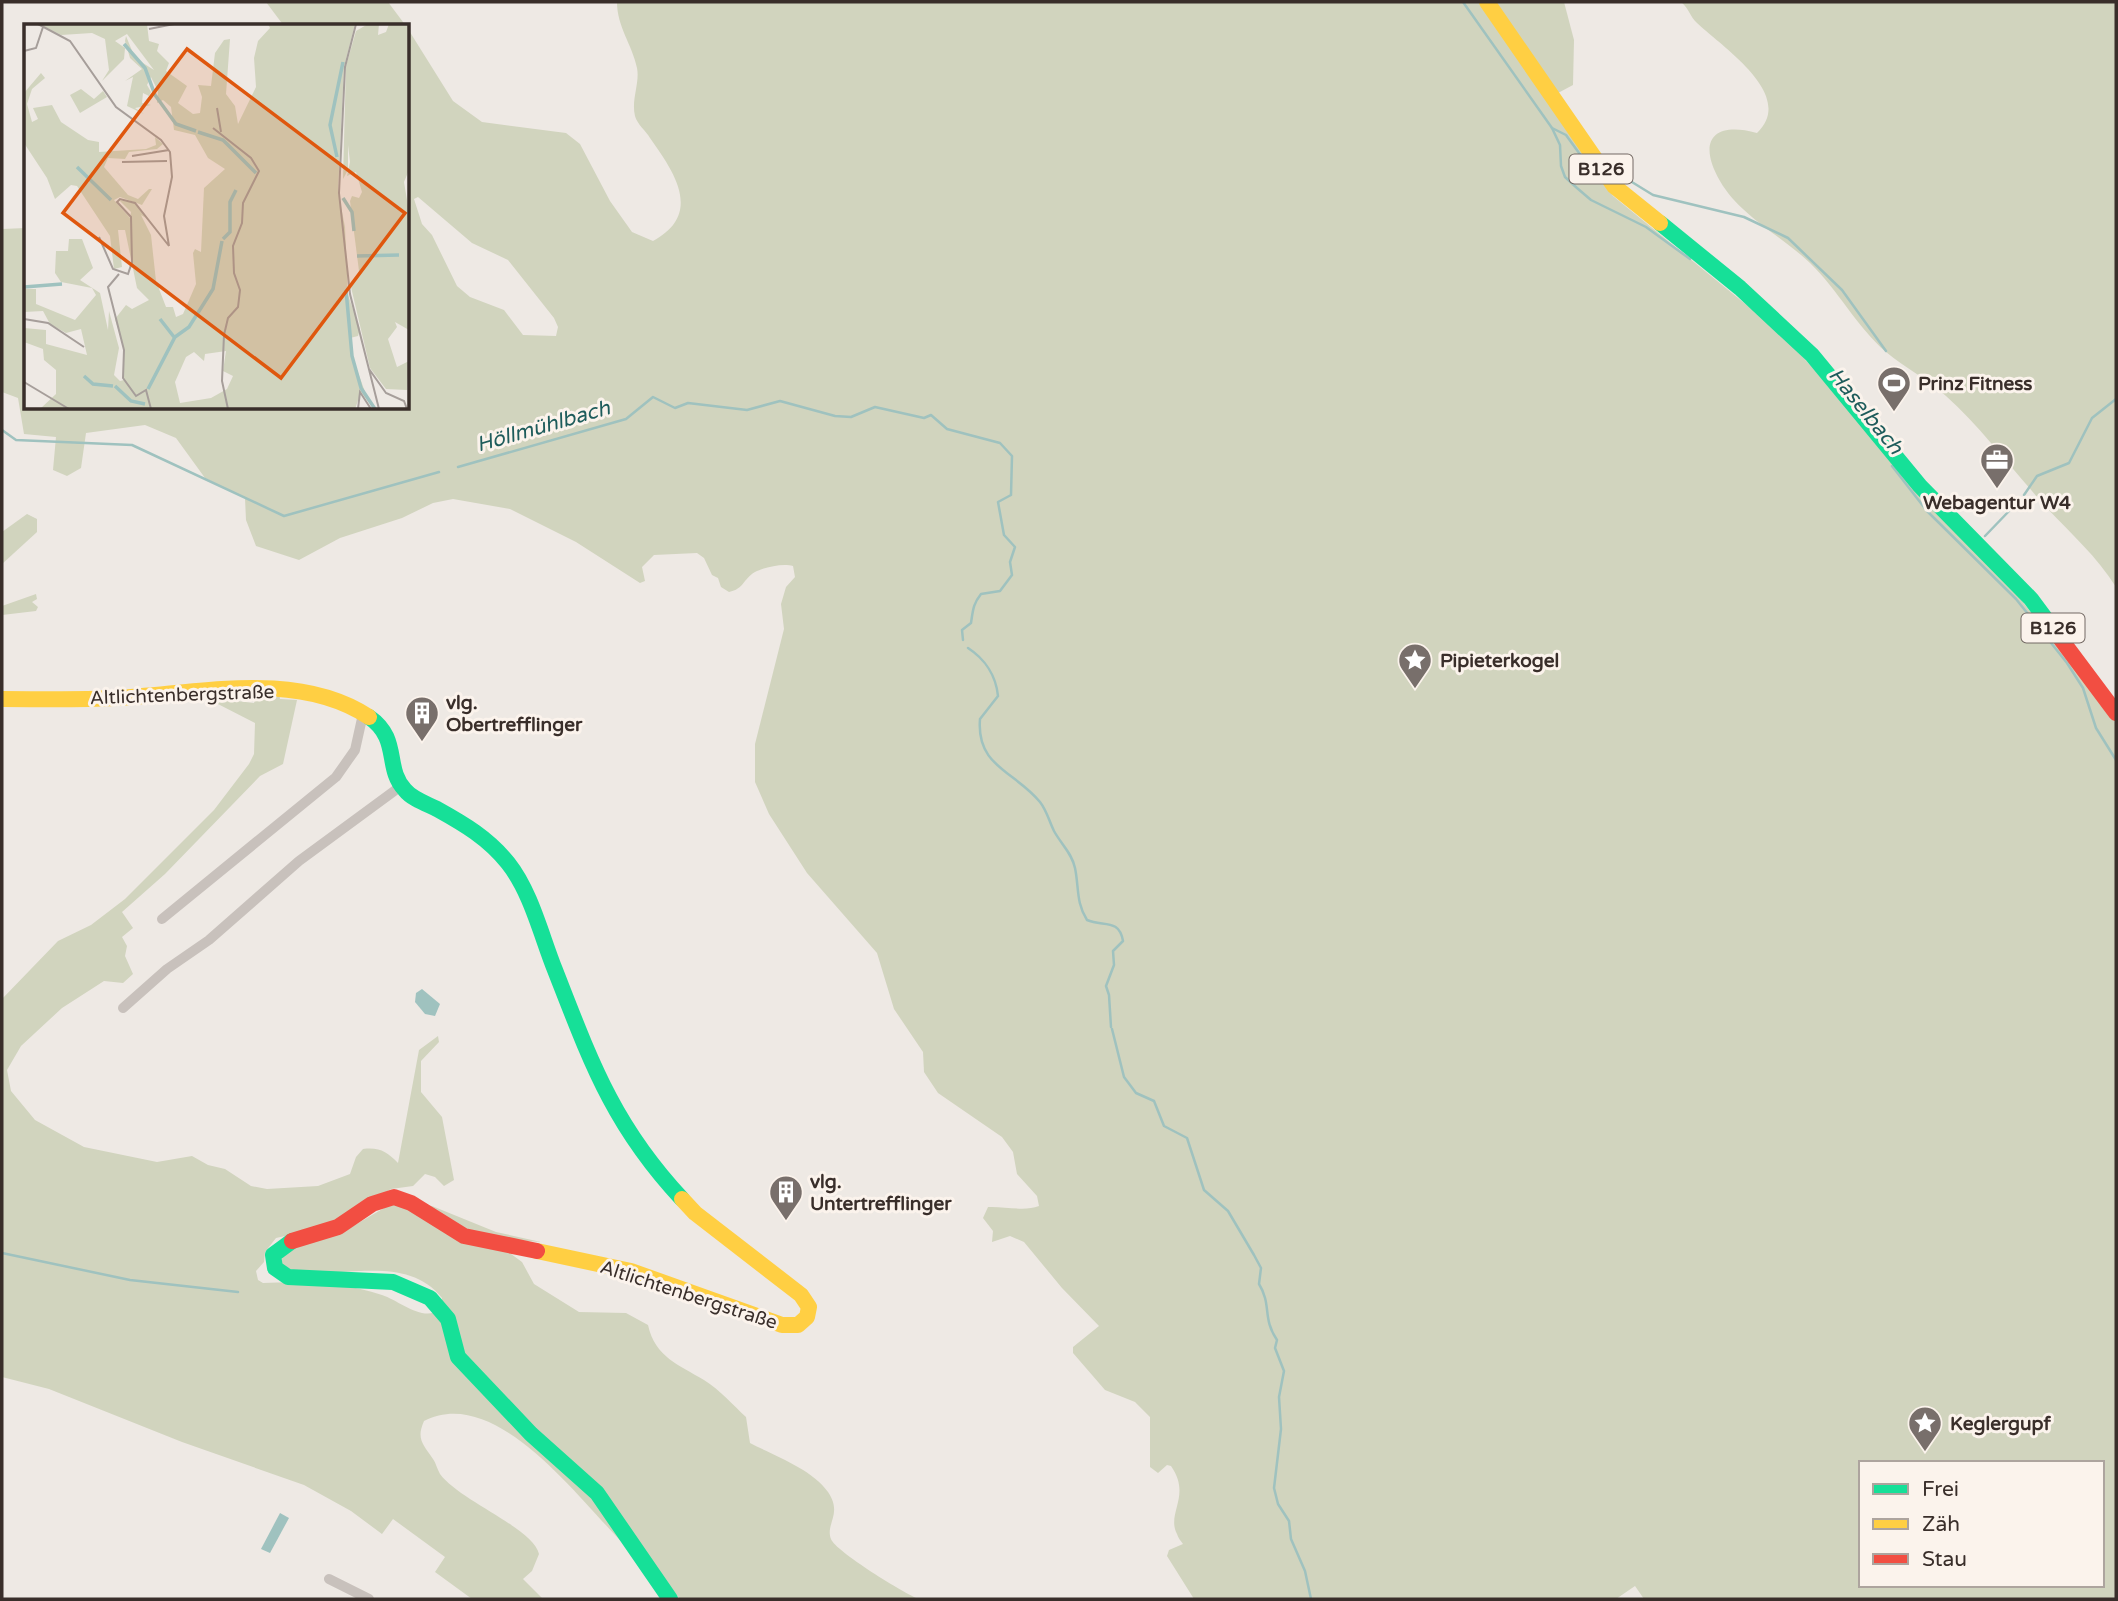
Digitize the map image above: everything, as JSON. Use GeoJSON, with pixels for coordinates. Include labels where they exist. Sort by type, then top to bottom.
{"type":"FeatureCollection","features":[{"type":"Feature","properties":{"kind":"street","name":"B126"},"geometry":{"type":"LineString","coordinates":[[1487,2],[1614,186],[1740,288],[1812,355],[1920,486],[2032,599],[2116,713]]}},
{"type":"Feature","properties":{"kind":"street","name":"Altlichtenbergstraße"},"geometry":{"type":"LineString","coordinates":[[2,699],[115,698],[180,691],[264,689],[319,697],[363,714],[381,726],[389,737],[401,786],[415,799],[476,830],[502,855],[521,886],[590,1063],[634,1144],[686,1205],[801,1295],[808,1305],[809,1313],[800,1325],[782,1325],[631,1271],[464,1237],[445,1229],[411,1203],[396,1198],[378,1201],[329,1231],[284,1243],[275,1251],[273,1264],[281,1274],[293,1278],[376,1281],[404,1285],[436,1302],[451,1322],[452,1350],[531,1434],[597,1493],[670,1599]]}},
{"type":"Feature","properties":{"kind":"street"},"geometry":{"type":"LineString","coordinates":[[162,919],[336,777],[355,750],[363,714]]}},
{"type":"Feature","properties":{"kind":"street"},"geometry":{"type":"LineString","coordinates":[[123,1008],[167,969],[209,940],[286,871],[401,786]]}},
{"type":"Feature","properties":{"kind":"street"},"geometry":{"type":"LineString","coordinates":[[329,1579],[369,1599]]}},
{"type":"Feature","properties":{"kind":"green space"},"geometry":{"type":"Polygon","coordinates":[[[266,2],[388,2],[404,24],[282,24],[266,2]]]}},
{"type":"Feature","properties":{"kind":"green space"},"geometry":{"type":"Polygon","coordinates":[[[617,2],[1481,2],[1613,196],[1781,333],[2012,588],[2116,723],[2116,1599],[1644,1599],[1635,1586],[1616,1599],[1194,1599],[1167,1556],[1169,1550],[1183,1544],[1174,1526],[1179,1486],[1171,1466],[1167,1465],[1158,1473],[1150,1467],[1150,1417],[1135,1402],[1105,1390],[1073,1353],[1073,1347],[1099,1326],[1062,1288],[1024,1242],[1010,1236],[992,1242],[993,1231],[983,1218],[988,1207],[1033,1208],[1039,1206],[1037,1196],[1017,1174],[1013,1152],[1002,1137],[938,1093],[924,1072],[923,1052],[894,1009],[877,953],[807,873],[769,814],[755,782],[755,744],[784,629],[781,604],[786,587],[795,577],[793,566],[779,565],[759,570],[738,589],[729,592],[721,587],[704,558],[697,553],[654,555],[642,567],[645,581],[640,583],[576,542],[510,509],[453,499],[433,503],[402,518],[340,538],[299,560],[256,546],[246,520],[245,498],[205,478],[176,438],[145,425],[86,433],[81,468],[67,476],[53,470],[56,437],[24,434],[18,398],[2,392],[2,229],[24,228],[24,410],[410,410],[410,32],[453,101],[482,122],[566,133],[580,144],[610,201],[632,232],[653,241],[668,230],[677,218],[681,206],[680,192],[668,165],[635,116],[637,68],[622,28],[617,2]],[[418,197],[414,199],[422,224],[432,235],[457,286],[470,297],[504,310],[523,335],[556,336],[558,327],[554,318],[508,260],[472,243],[418,197]]]}},
{"type":"Feature","properties":{"kind":"green space"},"geometry":{"type":"Polygon","coordinates":[[[1493,2],[1564,2],[1574,40],[1573,85],[1558,93],[1493,2]]]}},
{"type":"Feature","properties":{"kind":"green space"},"geometry":{"type":"Polygon","coordinates":[[[1681,2],[2116,2],[2116,587],[2097,561],[1958,407],[1932,384],[1886,352],[1810,263],[1750,215],[1728,193],[1713,167],[1710,145],[1713,138],[1720,132],[1729,130],[1757,133],[1767,118],[1768,103],[1762,88],[1751,73],[1738,58],[1695,21],[1681,2]]]}},
{"type":"Feature","properties":{"kind":"green space"},"geometry":{"type":"Polygon","coordinates":[[[27,514],[37,519],[37,532],[2,564],[2,532],[27,514]]]}},
{"type":"Feature","properties":{"kind":"green space"},"geometry":{"type":"Polygon","coordinates":[[[36,594],[37,599],[32,602],[38,607],[36,611],[2,615],[2,606],[36,594]]]}},
{"type":"Feature","properties":{"kind":"green space"},"geometry":{"type":"Polygon","coordinates":[[[221,692],[237,701],[254,703],[258,692],[279,693],[280,699],[297,700],[283,764],[260,776],[165,874],[122,912],[133,928],[122,937],[127,946],[125,956],[133,974],[123,983],[104,981],[62,1008],[21,1046],[7,1070],[11,1091],[35,1120],[84,1147],[157,1162],[192,1156],[208,1165],[225,1169],[251,1186],[267,1189],[318,1186],[350,1174],[356,1157],[363,1149],[383,1151],[398,1163],[419,1050],[438,1036],[439,1042],[421,1061],[421,1092],[442,1117],[454,1180],[444,1186],[435,1177],[425,1174],[413,1186],[391,1189],[326,1227],[276,1238],[265,1252],[264,1262],[256,1271],[258,1280],[263,1283],[308,1282],[353,1287],[382,1295],[412,1310],[434,1313],[440,1309],[442,1298],[426,1284],[408,1275],[389,1271],[305,1272],[285,1269],[281,1263],[284,1252],[348,1229],[391,1204],[432,1206],[496,1232],[541,1242],[489,1238],[522,1262],[534,1284],[579,1312],[626,1313],[648,1325],[651,1336],[662,1353],[710,1384],[746,1417],[750,1443],[813,1476],[828,1492],[834,1507],[830,1534],[835,1545],[871,1572],[919,1599],[680,1599],[536,1453],[508,1433],[480,1418],[452,1414],[424,1421],[421,1432],[422,1441],[440,1474],[463,1494],[524,1534],[539,1554],[532,1571],[523,1579],[543,1599],[472,1599],[435,1572],[445,1557],[393,1519],[382,1534],[351,1511],[304,1485],[182,1442],[49,1389],[2,1377],[2,999],[58,941],[91,925],[125,899],[214,810],[249,764],[254,754],[255,723],[214,702],[212,698],[221,692]]]}},
{"type":"Feature","properties":{"kind":"water"},"geometry":{"type":"Polygon","coordinates":[[[422,989],[440,1004],[435,1016],[425,1014],[415,1002],[416,993],[422,989]]]}},
{"type":"Feature","properties":{"kind":"water"},"geometry":{"type":"Polygon","coordinates":[[[280,1513],[289,1518],[270,1553],[261,1549],[280,1513]]]}},
{"type":"Feature","properties":{"kind":"waterway","name":"Haselbach"},"geometry":{"type":"LineString","coordinates":[[1463,2],[1552,128],[1560,145],[1561,166],[1565,177],[1591,200],[1646,227],[1690,259]]}},
{"type":"Feature","properties":{"kind":"waterway","name":"Haselbach"},"geometry":{"type":"LineString","coordinates":[[1552,128],[1566,135],[1587,164]]}},
{"type":"Feature","properties":{"kind":"waterway","name":"Haselbach"},"geometry":{"type":"LineString","coordinates":[[1614,171],[1653,195],[1744,217],[1788,238],[1842,290],[1886,351]]}},
{"type":"Feature","properties":{"kind":"waterway","name":"Höllmühlbach"},"geometry":{"type":"LineString","coordinates":[[458,467],[626,419],[653,397],[675,408],[688,403],[747,410],[780,401],[835,416],[851,417],[875,407],[924,418],[931,415],[947,429],[1000,443],[1012,456],[1011,495],[998,502],[1004,535],[1015,547],[1010,562],[1012,575],[1000,591],[981,594],[975,604],[971,623],[962,630],[963,640]]}},
{"type":"Feature","properties":{"kind":"waterway"},"geometry":{"type":"LineString","coordinates":[[2024,495],[2037,476],[2069,463],[2092,418],[2116,399]]}},
{"type":"Feature","properties":{"kind":"waterway","name":"Höllmühlbach"},"geometry":{"type":"LineString","coordinates":[[2,430],[16,440],[132,445],[284,516],[439,472]]}},
{"type":"Feature","properties":{"kind":"waterway","name":"Haselbach"},"geometry":{"type":"LineString","coordinates":[[1892,466],[1927,511],[2016,599],[2067,663],[2083,688],[2096,728],[2116,760]]}},
{"type":"Feature","properties":{"kind":"waterway"},"geometry":{"type":"LineString","coordinates":[[1985,536],[2011,509]]}},
{"type":"Feature","properties":{"kind":"waterway","name":"Höllmühlbach"},"geometry":{"type":"LineString","coordinates":[[968,648],[980,657],[989,669],[997,689],[998,696],[980,719],[980,735],[984,748],[999,767],[1042,805],[1074,863],[1079,901],[1087,920],[1114,926],[1121,934],[1123,941],[1113,951],[1114,965],[1106,986],[1111,1027]]}},
{"type":"Feature","properties":{"kind":"waterway","name":"Höllmühlbach"},"geometry":{"type":"LineString","coordinates":[[1112,1029],[1124,1077],[1136,1093],[1154,1101],[1164,1126],[1187,1138],[1204,1190],[1228,1211],[1261,1268],[1259,1284],[1272,1332],[1277,1340],[1275,1348],[1284,1371],[1279,1397],[1281,1429],[1274,1488],[1278,1504],[1289,1521],[1291,1539],[1305,1571],[1311,1599]]}},
{"type":"Feature","properties":{"kind":"waterway"},"geometry":{"type":"LineString","coordinates":[[2,1253],[130,1280],[238,1292]]}},
{"type":"Feature","properties":{"kind":"traffic: fast"},"geometry":{"type":"LineString","coordinates":[[1660,223],[1740,288],[1812,355],[1920,486],[2031,599],[2051,626]]}},
{"type":"Feature","properties":{"kind":"traffic: fast"},"geometry":{"type":"LineString","coordinates":[[369,717],[385,735],[395,772],[408,793],[475,832],[500,854],[516,874],[529,900],[580,1034],[606,1091],[638,1145],[682,1199]]}},
{"type":"Feature","properties":{"kind":"traffic: fast"},"geometry":{"type":"LineString","coordinates":[[292,1241],[273,1255],[275,1268],[288,1277],[393,1282],[430,1298],[448,1319],[458,1357],[531,1434],[597,1493],[670,1599]]}},
{"type":"Feature","properties":{"kind":"traffic: slow"},"geometry":{"type":"LineString","coordinates":[[1487,2],[1614,186],[1660,223]]}},
{"type":"Feature","properties":{"kind":"traffic: slow"},"geometry":{"type":"LineString","coordinates":[[2,699],[101,699],[245,688],[278,689],[310,693],[340,702],[369,717]]}},
{"type":"Feature","properties":{"kind":"traffic: slow"},"geometry":{"type":"LineString","coordinates":[[537,1251],[631,1271],[782,1325],[798,1325],[807,1317],[809,1307],[801,1295],[695,1213],[682,1199]]}},
{"type":"Feature","properties":{"kind":"traffic: jam"},"geometry":{"type":"LineString","coordinates":[[2051,626],[2116,713]]}},
{"type":"Feature","properties":{"kind":"traffic: jam"},"geometry":{"type":"LineString","coordinates":[[292,1241],[338,1227],[372,1204],[394,1197],[411,1203],[464,1236],[537,1251]]}},
{"type":"Feature","properties":{"kind":"place","name":"Prinz Fitness"},"geometry":{"type":"Point","coordinates":[1894,413]}},
{"type":"Feature","properties":{"kind":"place","name":"Webagentur W4"},"geometry":{"type":"Point","coordinates":[1997,490]}},
{"type":"Feature","properties":{"kind":"place","name":"Pipieterkogel"},"geometry":{"type":"Point","coordinates":[1415,690]}},
{"type":"Feature","properties":{"kind":"place","name":"vlg. Obertrefflinger"},"geometry":{"type":"Point","coordinates":[422,743]}},
{"type":"Feature","properties":{"kind":"place","name":"vlg. Untertrefflinger"},"geometry":{"type":"Point","coordinates":[786,1222]}},
{"type":"Feature","properties":{"kind":"place","name":"Keglergupf"},"geometry":{"type":"Point","coordinates":[1925,1453]}}]}
